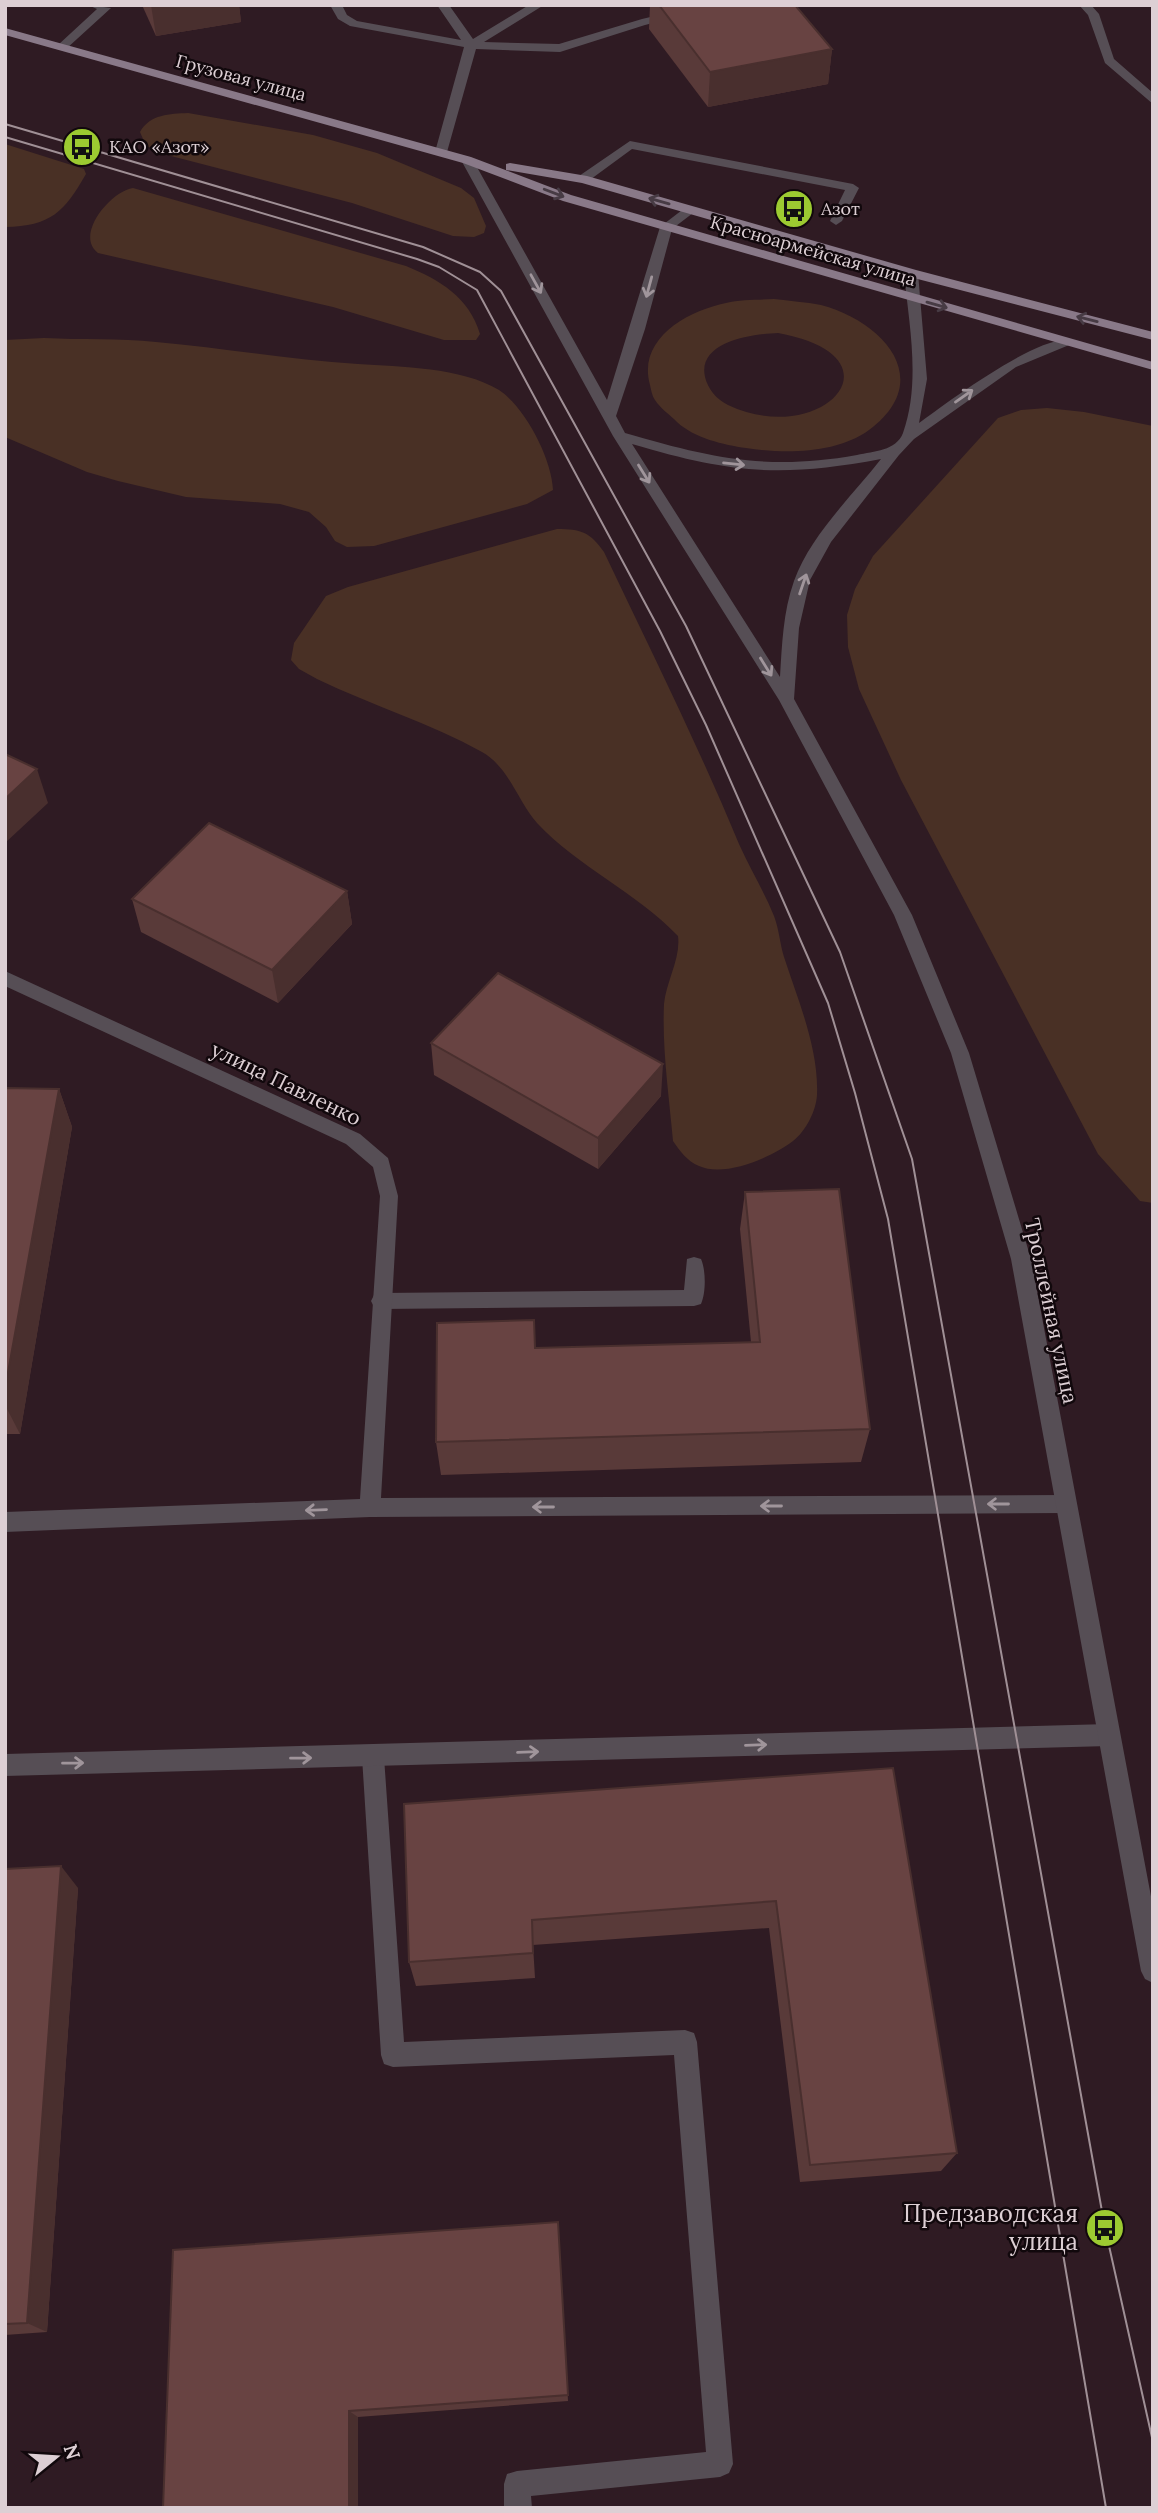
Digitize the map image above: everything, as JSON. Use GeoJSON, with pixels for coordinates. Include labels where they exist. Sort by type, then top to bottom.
{"type":"FeatureCollection","features":[{"type":"Feature","properties":{"kind":"main road","name":"Грузовая улица"},"geometry":{"type":"LineString","coordinates":[[5,32],[467,160]]}},
{"type":"Feature","properties":{"kind":"main road","name":"Красноармейская улица"},"geometry":{"type":"LineString","coordinates":[[467,160],[583,179],[911,274],[1153,336]]}},
{"type":"Feature","properties":{"kind":"main road","name":"Красноармейская улица"},"geometry":{"type":"LineString","coordinates":[[467,160],[567,198],[1153,366]]}},
{"type":"Feature","properties":{"kind":"street"},"geometry":{"type":"LineString","coordinates":[[62,47],[105,8],[94,5]]}},
{"type":"Feature","properties":{"kind":"street"},"geometry":{"type":"LineString","coordinates":[[336,5],[342,17],[354,24],[471,46],[559,48],[642,22],[717,5]]}},
{"type":"Feature","properties":{"kind":"street"},"geometry":{"type":"LineString","coordinates":[[443,5],[471,46]]}},
{"type":"Feature","properties":{"kind":"street"},"geometry":{"type":"LineString","coordinates":[[441,152],[471,46],[538,5]]}},
{"type":"Feature","properties":{"kind":"street"},"geometry":{"type":"LineString","coordinates":[[1085,5],[1093,14],[1109,60],[1153,100]]}},
{"type":"Feature","properties":{"kind":"street"},"geometry":{"type":"LineString","coordinates":[[583,179],[630,145],[853,188],[836,221]]}},
{"type":"Feature","properties":{"kind":"street","name":"Троллейная улица"},"geometry":{"type":"LineString","coordinates":[[467,160],[620,436],[786,699],[903,915],[960,1053],[1021,1259],[1153,1971]]}},
{"type":"Feature","properties":{"kind":"street"},"geometry":{"type":"LineString","coordinates":[[609,416],[638,329],[666,227],[691,210]]}},
{"type":"Feature","properties":{"kind":"street"},"geometry":{"type":"LineString","coordinates":[[909,436],[920,379],[911,274]]}},
{"type":"Feature","properties":{"kind":"street"},"geometry":{"type":"LineString","coordinates":[[786,699],[791,628],[802,580],[825,540],[894,452],[909,436],[1010,364],[1067,343]]}},
{"type":"Feature","properties":{"kind":"street"},"geometry":{"type":"LineString","coordinates":[[620,436],[725,463],[780,468],[830,464],[894,452]]}},
{"type":"Feature","properties":{"kind":"street","name":"улица Павленко"},"geometry":{"type":"LineString","coordinates":[[5,978],[353,1139],[381,1163],[389,1196],[370,1508]]}},
{"type":"Feature","properties":{"kind":"street"},"geometry":{"type":"LineString","coordinates":[[381,1301],[694,1298],[694,1265]]}},
{"type":"Feature","properties":{"kind":"street"},"geometry":{"type":"LineString","coordinates":[[5,1522],[370,1508],[1066,1504]]}},
{"type":"Feature","properties":{"kind":"street"},"geometry":{"type":"LineString","coordinates":[[5,1765],[1110,1735]]}},
{"type":"Feature","properties":{"kind":"street"},"geometry":{"type":"LineString","coordinates":[[373,1757],[393,2055],[685,2042],[720,2464],[517,2484],[518,2508]]}},
{"type":"Feature","properties":{"kind":"shaded area"},"geometry":{"type":"Polygon","coordinates":[[[188,113],[313,135],[377,153],[461,188],[474,198],[486,226],[484,233],[474,237],[453,236],[352,203],[171,156],[146,146],[140,132],[149,122],[161,116],[188,113]]]}},
{"type":"Feature","properties":{"kind":"shaded area"},"geometry":{"type":"Polygon","coordinates":[[[5,144],[84,169],[86,174],[63,207],[45,220],[5,227],[5,144]]]}},
{"type":"Feature","properties":{"kind":"shaded area"},"geometry":{"type":"Polygon","coordinates":[[[133,188],[406,266],[452,291],[469,310],[480,334],[476,340],[444,340],[333,307],[98,253],[90,236],[98,215],[115,197],[133,188]]]}},
{"type":"Feature","properties":{"kind":"shaded area"},"geometry":{"type":"Polygon","coordinates":[[[774,299],[821,305],[844,313],[882,339],[894,355],[900,373],[899,392],[889,411],[869,430],[856,438],[826,448],[761,450],[728,445],[701,436],[684,428],[657,403],[650,385],[648,369],[651,354],[668,330],[681,320],[711,307],[738,301],[774,299]],[[778,333],[742,338],[718,348],[710,355],[705,365],[706,381],[713,393],[724,403],[762,416],[793,416],[819,408],[837,394],[844,378],[838,361],[817,345],[778,333]]]}},
{"type":"Feature","properties":{"kind":"shaded area"},"geometry":{"type":"Polygon","coordinates":[[[5,340],[128,340],[207,347],[308,360],[449,372],[484,382],[509,398],[527,421],[548,464],[553,490],[527,504],[374,546],[347,547],[335,541],[326,527],[309,512],[280,504],[186,497],[87,472],[5,437],[5,340]]]}},
{"type":"Feature","properties":{"kind":"shaded area"},"geometry":{"type":"Polygon","coordinates":[[[1047,408],[1084,412],[1153,426],[1153,1203],[1140,1201],[1098,1154],[901,780],[859,689],[848,647],[847,615],[855,589],[873,556],[998,418],[1021,410],[1047,408]]]}},
{"type":"Feature","properties":{"kind":"shaded area"},"geometry":{"type":"Polygon","coordinates":[[[557,529],[584,533],[604,552],[776,921],[784,957],[811,1042],[817,1095],[810,1120],[798,1137],[784,1147],[735,1168],[710,1169],[699,1166],[687,1159],[673,1141],[665,1055],[664,1004],[677,953],[678,936],[644,906],[553,839],[530,815],[506,776],[491,758],[442,732],[317,679],[299,669],[291,660],[294,643],[326,596],[348,587],[557,529]]]}},
{"type":"Feature","properties":{"kind":"building"},"geometry":{"type":"Polygon","coordinates":[[[659,5],[795,5],[832,49],[710,72],[659,5]]]}},
{"type":"Feature","properties":{"kind":"building"},"geometry":{"type":"Polygon","coordinates":[[[5,754],[37,769],[5,799],[5,754]]]}},
{"type":"Feature","properties":{"kind":"building"},"geometry":{"type":"Polygon","coordinates":[[[209,823],[347,891],[272,970],[132,899],[209,823]]]}},
{"type":"Feature","properties":{"kind":"building"},"geometry":{"type":"Polygon","coordinates":[[[498,973],[663,1064],[598,1138],[431,1043],[498,973]]]}},
{"type":"Feature","properties":{"kind":"building"},"geometry":{"type":"Polygon","coordinates":[[[5,1088],[59,1089],[5,1389],[5,1088]]]}},
{"type":"Feature","properties":{"kind":"building"},"geometry":{"type":"Polygon","coordinates":[[[839,1189],[870,1429],[436,1442],[437,1323],[534,1320],[535,1348],[760,1342],[745,1192],[839,1189]]]}},
{"type":"Feature","properties":{"kind":"building"},"geometry":{"type":"Polygon","coordinates":[[[893,1768],[957,2153],[810,2165],[776,1901],[532,1920],[533,1953],[409,1962],[404,1804],[893,1768]]]}},
{"type":"Feature","properties":{"kind":"building"},"geometry":{"type":"Polygon","coordinates":[[[61,1866],[27,2323],[5,2324],[5,1869],[61,1866]]]}},
{"type":"Feature","properties":{"kind":"building"},"geometry":{"type":"Polygon","coordinates":[[[558,2222],[568,2395],[349,2411],[349,2508],[163,2508],[173,2250],[558,2222]]]}},
{"type":"Feature","properties":{"kind":"tram line"},"geometry":{"type":"LineString","coordinates":[[5,124],[423,247],[480,272],[501,291],[686,626],[840,952],[912,1159],[1105,2228],[1153,2442]]}},
{"type":"Feature","properties":{"kind":"tram line"},"geometry":{"type":"LineString","coordinates":[[5,137],[417,259],[439,267],[477,290],[660,631],[706,725],[828,1003],[888,1219],[1106,2508]]}},
{"type":"Feature","properties":{"kind":"place","name":"КАО «Азот»"},"geometry":{"type":"Point","coordinates":[82,147]}},
{"type":"Feature","properties":{"kind":"place","name":"Азот"},"geometry":{"type":"Point","coordinates":[794,209]}},
{"type":"Feature","properties":{"kind":"place","name":"Предзаводская улица"},"geometry":{"type":"Point","coordinates":[1105,2228]}}]}
